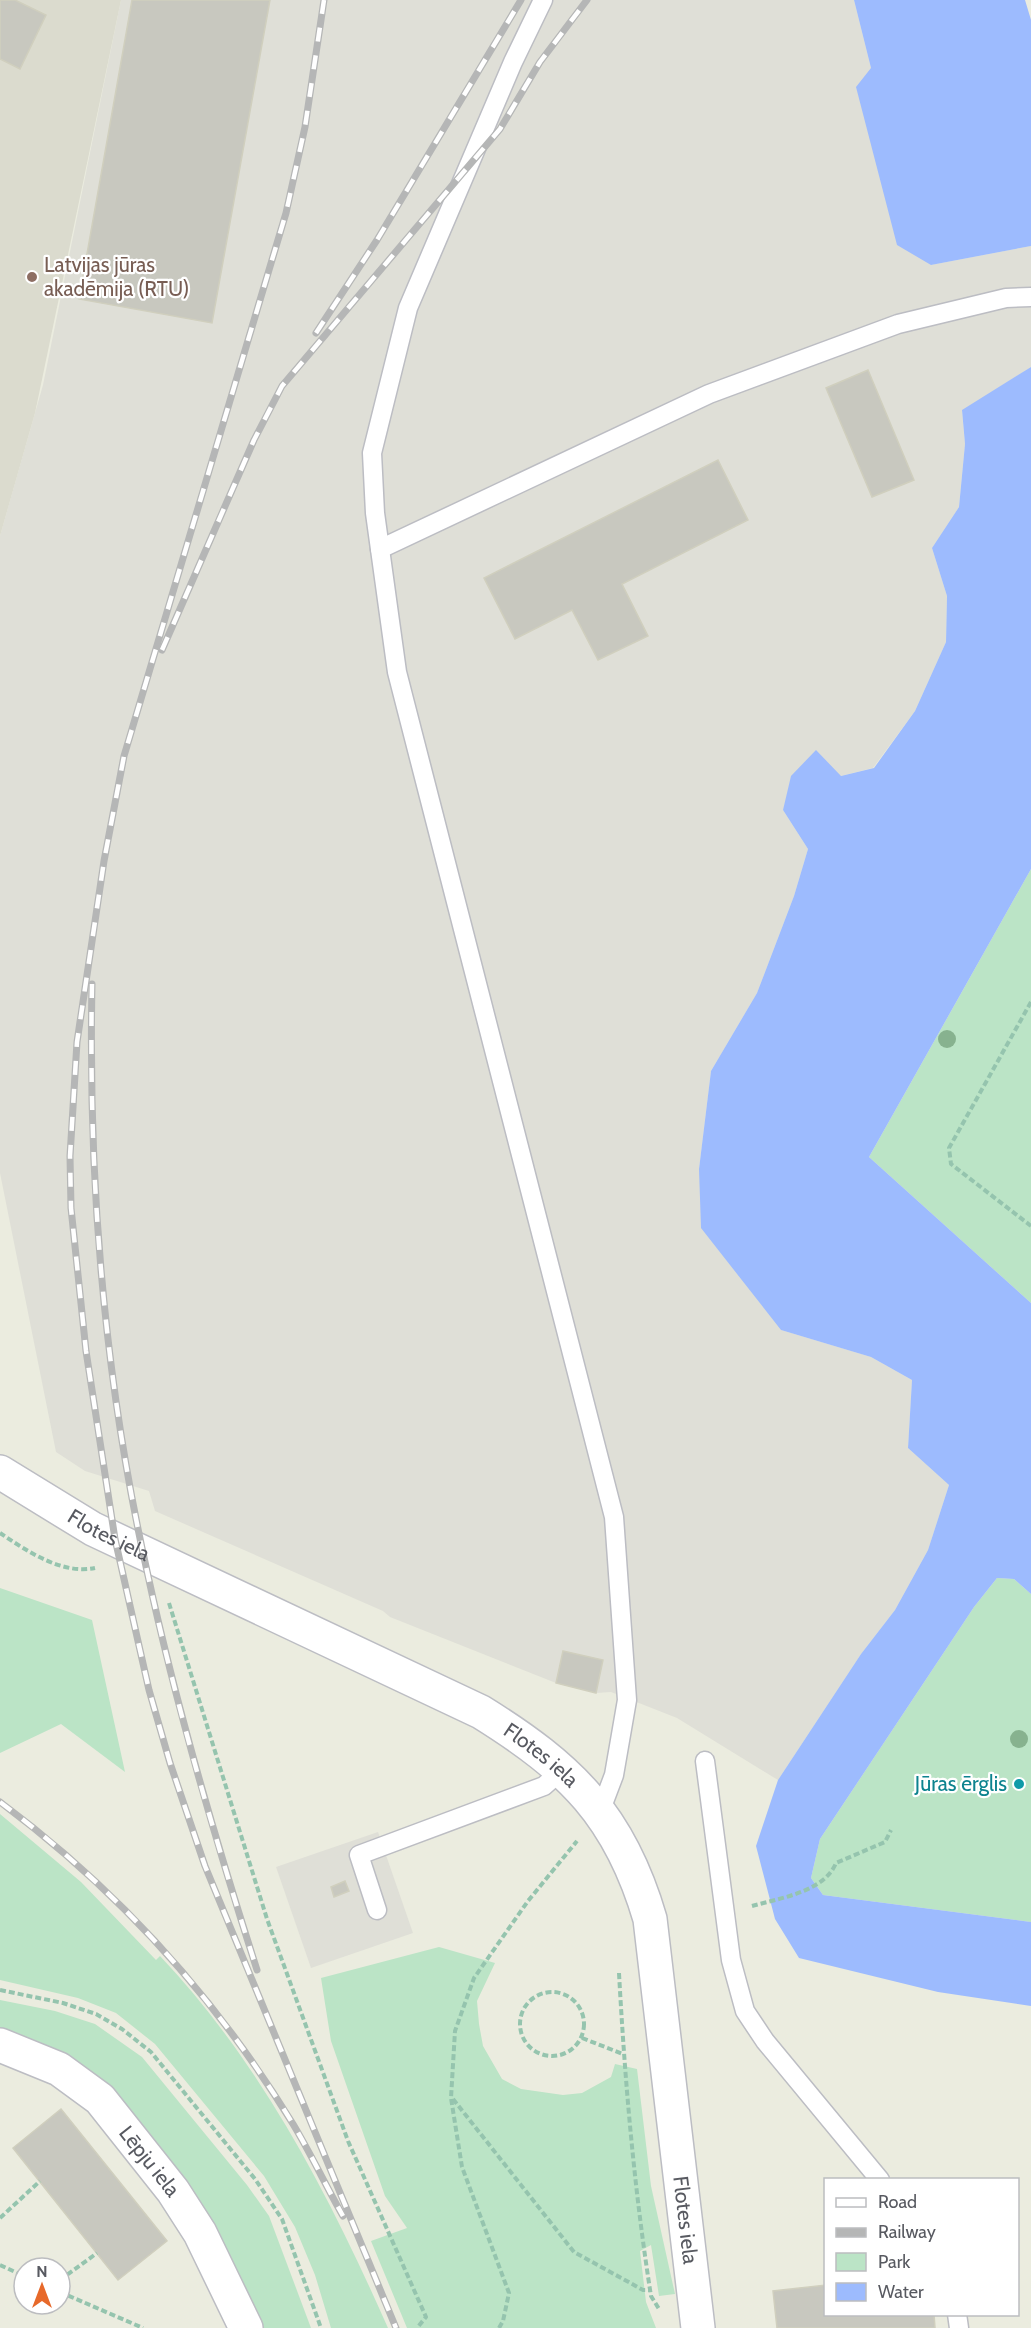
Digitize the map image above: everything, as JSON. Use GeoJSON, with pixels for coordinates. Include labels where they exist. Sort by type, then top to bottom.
{"type":"FeatureCollection","features":[{"type":"Feature","properties":{"kind":"street","name":"Flotes iela"},"geometry":{"type":"LineString","coordinates":[[0,1472],[115,1539],[481,1712],[530,1742],[562,1770],[600,1812],[622,1844],[639,1881],[650,1918],[698,2328]]}},
{"type":"Feature","properties":{"kind":"street","name":"Lēpju iela"},"geometry":{"type":"LineString","coordinates":[[0,2045],[60,2069],[100,2099],[173,2191],[195,2225],[246,2328]]}},
{"type":"Feature","properties":{"kind":"lane"},"geometry":{"type":"LineString","coordinates":[[543,0],[513,62],[408,308],[372,453],[380,549],[397,672],[614,1517],[627,1701],[614,1775],[600,1812]]}},
{"type":"Feature","properties":{"kind":"lane"},"geometry":{"type":"LineString","coordinates":[[380,549],[710,394],[898,324],[1006,298],[1031,297]]}},
{"type":"Feature","properties":{"kind":"lane"},"geometry":{"type":"LineString","coordinates":[[705,1761],[731,1960],[745,2011],[765,2041],[878,2178]]}},
{"type":"Feature","properties":{"kind":"lane"},"geometry":{"type":"LineString","coordinates":[[377,1910],[359,1855],[544,1786],[562,1770]]}},
{"type":"Feature","properties":{"kind":"path"},"geometry":{"type":"LineString","coordinates":[[1031,1002],[949,1148],[951,1164],[1031,1226]]}},
{"type":"Feature","properties":{"kind":"path"},"geometry":{"type":"LineString","coordinates":[[0,1533],[56,1564],[80,1572],[111,1565],[115,1539]]}},
{"type":"Feature","properties":{"kind":"path"},"geometry":{"type":"LineString","coordinates":[[168,1598],[267,1918],[348,2141],[426,2317],[417,2328]]}},
{"type":"Feature","properties":{"kind":"path"},"geometry":{"type":"LineString","coordinates":[[499,2328],[503,2321],[509,2293],[462,2167],[452,2098],[455,2031],[474,1978],[528,1901],[600,1812]]}},
{"type":"Feature","properties":{"kind":"path"},"geometry":{"type":"LineString","coordinates":[[765,1902],[807,1890],[831,1875],[836,1863],[885,1842],[891,1830]]}},
{"type":"Feature","properties":{"kind":"path"},"geometry":{"type":"LineString","coordinates":[[618,1969],[636,2195],[651,2290],[661,2312]]}},
{"type":"Feature","properties":{"kind":"path"},"geometry":{"type":"LineString","coordinates":[[0,1990],[63,2003],[96,2014],[122,2029],[151,2052],[255,2179],[282,2219],[321,2328]]}},
{"type":"Feature","properties":{"kind":"path"},"geometry":{"type":"LineString","coordinates":[[546,1992],[567,1996],[582,2011],[585,2023],[582,2038],[571,2051],[561,2055],[540,2054],[531,2049],[521,2031],[523,2011],[537,1996],[546,1992]]}},
{"type":"Feature","properties":{"kind":"path"},"geometry":{"type":"LineString","coordinates":[[582,2038],[623,2054]]}},
{"type":"Feature","properties":{"kind":"path"},"geometry":{"type":"LineString","coordinates":[[452,2098],[574,2252],[644,2290],[651,2290]]}},
{"type":"Feature","properties":{"kind":"path"},"geometry":{"type":"LineString","coordinates":[[0,2218],[40,2181]]}},
{"type":"Feature","properties":{"kind":"path"},"geometry":{"type":"LineString","coordinates":[[72,2271],[97,2253]]}},
{"type":"Feature","properties":{"kind":"path"},"geometry":{"type":"LineString","coordinates":[[72,2297],[143,2328]]}},
{"type":"Feature","properties":{"kind":"shaded area","name":"Latvijas jūras akadēmija (RTU)"},"geometry":{"type":"Polygon","coordinates":[[[0,0],[121,0],[35,413],[0,536],[0,0]]]}},
{"type":"Feature","properties":{"kind":"shaded area"},"geometry":{"type":"Polygon","coordinates":[[[121,0],[854,0],[871,68],[931,265],[1031,246],[1031,367],[962,411],[965,444],[959,507],[932,548],[947,596],[946,642],[915,711],[873,768],[841,776],[783,810],[808,849],[794,896],[757,993],[711,1071],[699,1169],[781,1330],[871,1357],[912,1380],[908,1448],[949,1485],[928,1550],[895,1610],[861,1654],[778,1780],[677,1718],[611,1692],[596,1693],[556,1683],[390,1617],[383,1611],[155,1511],[149,1491],[85,1471],[56,1452],[0,1173],[0,536],[43,385],[121,0]]]}},
{"type":"Feature","properties":{"kind":"shaded area"},"geometry":{"type":"Polygon","coordinates":[[[378,1832],[413,1933],[311,1968],[276,1867],[378,1832]]]}},
{"type":"Feature","properties":{"kind":"green space"},"geometry":{"type":"Polygon","coordinates":[[[1031,869],[1031,1303],[869,1157],[1031,869]]]}},
{"type":"Feature","properties":{"kind":"green space"},"geometry":{"type":"Polygon","coordinates":[[[997,1578],[1014,1579],[1031,1594],[1031,1922],[823,1895],[811,1878],[820,1839],[974,1607],[997,1578]]]}},
{"type":"Feature","properties":{"kind":"green space"},"geometry":{"type":"Polygon","coordinates":[[[0,1588],[92,1620],[125,1772],[61,1724],[0,1753],[0,1588]]]}},
{"type":"Feature","properties":{"kind":"green space"},"geometry":{"type":"Polygon","coordinates":[[[0,1814],[81,1882],[156,1960],[160,1956],[230,2041],[290,2132],[317,2180],[388,2328],[331,2328],[315,2275],[295,2227],[264,2176],[155,2044],[116,2013],[78,1998],[0,1980],[0,1814]]]}},
{"type":"Feature","properties":{"kind":"green space"},"geometry":{"type":"Polygon","coordinates":[[[439,1947],[495,1963],[477,2001],[483,2046],[502,2079],[521,2089],[563,2095],[582,2093],[611,2077],[615,2064],[637,2069],[651,2186],[675,2294],[659,2296],[651,2245],[640,2251],[646,2302],[656,2328],[407,2328],[371,2241],[407,2228],[385,2196],[331,2041],[321,1978],[439,1947]]]}},
{"type":"Feature","properties":{"kind":"green space"},"geometry":{"type":"Polygon","coordinates":[[[0,2000],[55,2011],[95,2024],[142,2057],[247,2185],[269,2216],[311,2328],[259,2328],[147,2137],[104,2081],[55,2051],[0,2028],[0,2000]]]}},
{"type":"Feature","properties":{"kind":"water"},"geometry":{"type":"Polygon","coordinates":[[[854,0],[1025,0],[1031,20],[1031,246],[931,265],[897,245],[856,87],[871,68],[854,0]]]}},
{"type":"Feature","properties":{"kind":"water"},"geometry":{"type":"Polygon","coordinates":[[[1031,367],[1031,869],[869,1157],[1031,1303],[1031,1594],[1014,1579],[997,1578],[974,1607],[820,1839],[811,1878],[823,1895],[1031,1922],[1031,2006],[938,1992],[799,1958],[775,1919],[756,1846],[778,1780],[861,1654],[895,1610],[928,1550],[949,1485],[908,1448],[912,1380],[871,1357],[781,1330],[701,1228],[699,1169],[711,1071],[757,993],[794,896],[808,849],[783,810],[791,776],[816,750],[841,776],[874,768],[915,711],[946,642],[947,596],[932,548],[959,507],[965,444],[962,410],[1031,367]]]}},
{"type":"Feature","properties":{"kind":"building"},"geometry":{"type":"Polygon","coordinates":[[[0,0],[15,0],[46,15],[20,69],[0,59],[0,0]]]}},
{"type":"Feature","properties":{"kind":"building"},"geometry":{"type":"Polygon","coordinates":[[[132,0],[270,0],[212,323],[79,299],[132,0]]]}},
{"type":"Feature","properties":{"kind":"building"},"geometry":{"type":"Polygon","coordinates":[[[868,370],[914,480],[872,497],[826,388],[868,370]]]}},
{"type":"Feature","properties":{"kind":"building"},"geometry":{"type":"Polygon","coordinates":[[[718,460],[748,520],[622,584],[648,636],[598,660],[572,610],[515,639],[484,578],[718,460]]]}},
{"type":"Feature","properties":{"kind":"building"},"geometry":{"type":"Polygon","coordinates":[[[563,1651],[603,1660],[596,1693],[556,1683],[563,1651]]]}},
{"type":"Feature","properties":{"kind":"building"},"geometry":{"type":"Polygon","coordinates":[[[345,1881],[349,1891],[334,1897],[331,1887],[345,1881]]]}},
{"type":"Feature","properties":{"kind":"building"},"geometry":{"type":"Polygon","coordinates":[[[61,2109],[167,2241],[118,2280],[13,2148],[61,2109]]]}},
{"type":"Feature","properties":{"kind":"building"},"geometry":{"type":"Polygon","coordinates":[[[824,2285],[824,2316],[934,2316],[935,2328],[777,2328],[773,2291],[824,2285]]]}},
{"type":"Feature","properties":{"kind":"railway"},"geometry":{"type":"LineString","coordinates":[[324,0],[305,127],[286,213],[124,756],[104,861],[77,1042],[70,1156],[71,1208],[86,1351],[115,1539],[149,1690],[170,1763],[205,1866],[396,2328]]}},
{"type":"Feature","properties":{"kind":"railway"},"geometry":{"type":"LineString","coordinates":[[316,333],[377,240],[521,0]]}},
{"type":"Feature","properties":{"kind":"railway"},"geometry":{"type":"LineString","coordinates":[[162,650],[254,440],[282,386],[500,129],[540,62],[587,0]]}},
{"type":"Feature","properties":{"kind":"railway"},"geometry":{"type":"LineString","coordinates":[[92,984],[91,1058],[96,1206],[110,1353],[132,1499],[183,1722],[257,1970]]}},
{"type":"Feature","properties":{"kind":"railway"},"geometry":{"type":"LineString","coordinates":[[0,1802],[85,1872],[124,1909],[198,1990],[263,2078],[293,2124],[343,2216]]}},
{"type":"Feature","properties":{"kind":"place","name":"Latvijas jūras akadēmija (RTU)"},"geometry":{"type":"Point","coordinates":[32,277]}},
{"type":"Feature","properties":{"kind":"place","name":"Jūras ērglis"},"geometry":{"type":"Point","coordinates":[1019,1784]}}]}
